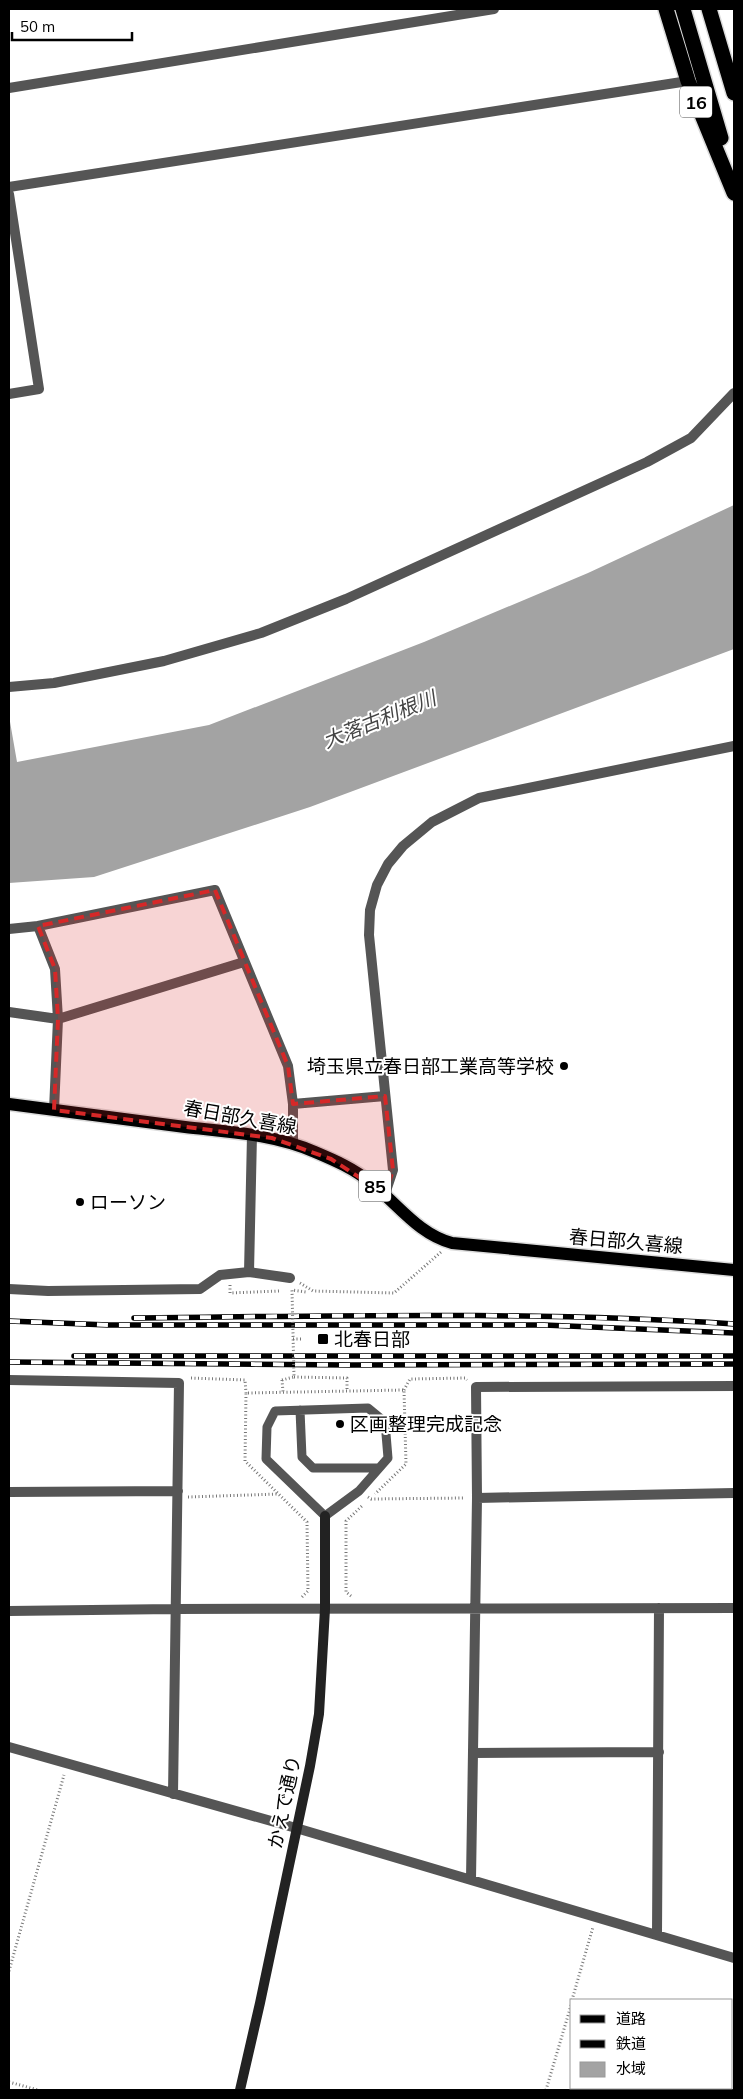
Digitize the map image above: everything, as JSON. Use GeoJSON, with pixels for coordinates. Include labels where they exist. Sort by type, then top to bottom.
{"type":"FeatureCollection","features":[{"type":"Feature","properties":{"kind":"highway","name":"16"},"geometry":{"type":"LineString","coordinates":[[666,9],[688,81],[734,192]]}},
{"type":"Feature","properties":{"kind":"highway","name":"16"},"geometry":{"type":"LineString","coordinates":[[683,9],[734,185]]}},
{"type":"Feature","properties":{"kind":"highway","name":"16"},"geometry":{"type":"LineString","coordinates":[[709,9],[734,93]]}},
{"type":"Feature","properties":{"kind":"highway","name":"16"},"geometry":{"type":"LineString","coordinates":[[721,9],[728,72]]}},
{"type":"Feature","properties":{"kind":"main road","name":"春日部久喜線"},"geometry":{"type":"LineString","coordinates":[[9,1104],[252,1135],[292,1144],[313,1151],[352,1170],[385,1194],[424,1231],[452,1243],[734,1270]]}},
{"type":"Feature","properties":{"kind":"street"},"geometry":{"type":"LineString","coordinates":[[9,88],[494,9]]}},
{"type":"Feature","properties":{"kind":"street"},"geometry":{"type":"LineString","coordinates":[[9,187],[688,81]]}},
{"type":"Feature","properties":{"kind":"street"},"geometry":{"type":"LineString","coordinates":[[9,194],[39,389],[9,394]]}},
{"type":"Feature","properties":{"kind":"street"},"geometry":{"type":"LineString","coordinates":[[9,687],[54,683],[164,661],[261,632],[346,599],[647,462],[691,438],[734,393]]}},
{"type":"Feature","properties":{"kind":"street"},"geometry":{"type":"LineString","coordinates":[[385,1194],[393,1170],[369,934],[370,910],[377,885],[388,864],[403,846],[432,822],[479,798],[734,746]]}},
{"type":"Feature","properties":{"kind":"street"},"geometry":{"type":"LineString","coordinates":[[9,929],[38,926],[215,890],[288,1066],[293,1104],[292,1144]]}},
{"type":"Feature","properties":{"kind":"street"},"geometry":{"type":"LineString","coordinates":[[38,926],[55,969],[58,1019],[54,1110]]}},
{"type":"Feature","properties":{"kind":"street"},"geometry":{"type":"LineString","coordinates":[[9,1012],[58,1019],[244,962]]}},
{"type":"Feature","properties":{"kind":"street"},"geometry":{"type":"LineString","coordinates":[[293,1104],[385,1096]]}},
{"type":"Feature","properties":{"kind":"street"},"geometry":{"type":"LineString","coordinates":[[249,1272],[252,1135]]}},
{"type":"Feature","properties":{"kind":"street"},"geometry":{"type":"LineString","coordinates":[[9,1289],[48,1291],[200,1289],[220,1276],[249,1272],[290,1278]]}},
{"type":"Feature","properties":{"kind":"street"},"geometry":{"type":"LineString","coordinates":[[9,1380],[179,1384],[174,1608],[173,1794]]}},
{"type":"Feature","properties":{"kind":"street"},"geometry":{"type":"LineString","coordinates":[[470,1879],[477,1498],[476,1387],[734,1386]]}},
{"type":"Feature","properties":{"kind":"street"},"geometry":{"type":"LineString","coordinates":[[9,1492],[178,1494]]}},
{"type":"Feature","properties":{"kind":"street"},"geometry":{"type":"LineString","coordinates":[[477,1498],[734,1494]]}},
{"type":"Feature","properties":{"kind":"street","name":"かえで通り"},"geometry":{"type":"LineString","coordinates":[[240,2090],[260,2003],[319,1714],[325,1609],[325,1516]]}},
{"type":"Feature","properties":{"kind":"street"},"geometry":{"type":"LineString","coordinates":[[9,1611],[174,1608],[734,1608]]}},
{"type":"Feature","properties":{"kind":"street"},"geometry":{"type":"LineString","coordinates":[[658,1935],[659,1608]]}},
{"type":"Feature","properties":{"kind":"street"},"geometry":{"type":"LineString","coordinates":[[9,1747],[296,1828],[734,1958]]}},
{"type":"Feature","properties":{"kind":"street"},"geometry":{"type":"LineString","coordinates":[[473,1753],[659,1752]]}},
{"type":"Feature","properties":{"kind":"lane"},"geometry":{"type":"LineString","coordinates":[[368,1408],[384,1422],[388,1458],[359,1491],[325,1516],[266,1459],[266,1427],[274,1411],[300,1410],[368,1408]]}},
{"type":"Feature","properties":{"kind":"lane"},"geometry":{"type":"LineString","coordinates":[[300,1410],[302,1457],[312,1468],[378,1468]]}},
{"type":"Feature","properties":{"kind":"path"},"geometry":{"type":"LineString","coordinates":[[290,1278],[313,1291],[394,1293],[452,1243]]}},
{"type":"Feature","properties":{"kind":"path"},"geometry":{"type":"LineString","coordinates":[[241,1292],[292,1290],[306,1292],[306,1287]]}},
{"type":"Feature","properties":{"kind":"path"},"geometry":{"type":"LineString","coordinates":[[292,1290],[294,1377]]}},
{"type":"Feature","properties":{"kind":"path"},"geometry":{"type":"LineString","coordinates":[[293,1339],[302,1339]]}},
{"type":"Feature","properties":{"kind":"path"},"geometry":{"type":"LineString","coordinates":[[283,1392],[282,1380],[294,1377],[347,1378],[347,1391]]}},
{"type":"Feature","properties":{"kind":"path"},"geometry":{"type":"LineString","coordinates":[[179,1384],[188,1378],[246,1380],[246,1393]]}},
{"type":"Feature","properties":{"kind":"path"},"geometry":{"type":"LineString","coordinates":[[404,1390],[410,1379],[465,1378],[476,1387]]}},
{"type":"Feature","properties":{"kind":"path"},"geometry":{"type":"LineString","coordinates":[[359,1491],[371,1499],[477,1498]]}},
{"type":"Feature","properties":{"kind":"path"},"geometry":{"type":"LineString","coordinates":[[178,1494],[279,1494]]}},
{"type":"Feature","properties":{"kind":"path"},"geometry":{"type":"LineString","coordinates":[[9,1971],[67,1764]]}},
{"type":"Feature","properties":{"kind":"path"},"geometry":{"type":"LineString","coordinates":[[573,1999],[596,1917]]}},
{"type":"Feature","properties":{"kind":"path"},"geometry":{"type":"LineString","coordinates":[[546,2090],[570,2008]]}},
{"type":"Feature","properties":{"kind":"path"},"geometry":{"type":"LineString","coordinates":[[9,2082],[38,2090]]}},
{"type":"Feature","properties":{"kind":"highlighted area"},"geometry":{"type":"Polygon","coordinates":[[[215,890],[288,1066],[293,1104],[385,1096],[393,1170],[385,1194],[331,1159],[272,1138],[54,1110],[58,1019],[55,969],[38,926],[215,890]]]}},
{"type":"Feature","properties":{"kind":"water","name":"大落古利根川"},"geometry":{"type":"Polygon","coordinates":[[[734,505],[734,649],[310,807],[94,877],[9,883],[9,716],[17,762],[209,725],[424,642],[588,573],[734,505]]]}},
{"type":"Feature","properties":{"kind":"railway"},"geometry":{"type":"LineString","coordinates":[[134,1318],[509,1316],[584,1317],[734,1324]]}},
{"type":"Feature","properties":{"kind":"railway"},"geometry":{"type":"LineString","coordinates":[[9,1321],[108,1325],[544,1325],[734,1333]]}},
{"type":"Feature","properties":{"kind":"railway"},"geometry":{"type":"LineString","coordinates":[[74,1356],[734,1356]]}},
{"type":"Feature","properties":{"kind":"railway"},"geometry":{"type":"LineString","coordinates":[[9,1362],[351,1365],[734,1364]]}},
{"type":"Feature","properties":{"kind":"place","name":"埼玉県立春日部工業高等学校"},"geometry":{"type":"Point","coordinates":[564,1066]}},
{"type":"Feature","properties":{"kind":"place","name":"ローソン"},"geometry":{"type":"Point","coordinates":[80,1202]}},
{"type":"Feature","properties":{"kind":"place","name":"北春日部"},"geometry":{"type":"Point","coordinates":[323,1339]}},
{"type":"Feature","properties":{"kind":"place","name":"区画整理完成記念"},"geometry":{"type":"Point","coordinates":[340,1424]}}]}
